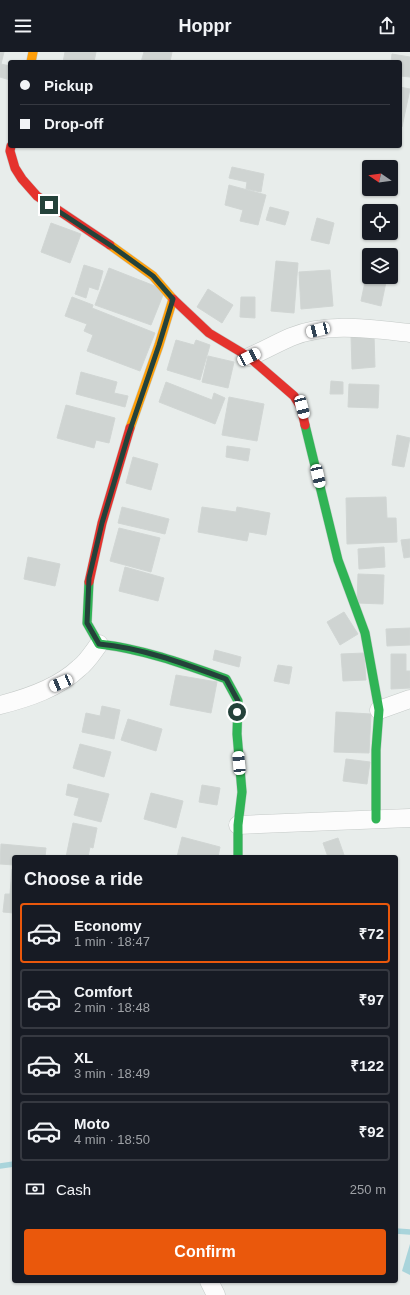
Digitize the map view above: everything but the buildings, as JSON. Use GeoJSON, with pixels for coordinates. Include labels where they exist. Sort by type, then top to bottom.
{"type":"FeatureCollection","features":[{"type":"Feature","properties":{"kind":"street"},"geometry":{"type":"LineString","coordinates":[[7,148],[14,168],[36,196],[113,247],[153,276],[173,299],[209,333],[249,357],[294,396],[302,407],[338,560],[365,633],[379,710],[376,750],[376,819]]}},
{"type":"Feature","properties":{"kind":"street"},"geometry":{"type":"LineString","coordinates":[[99,644],[87,623],[89,578],[102,523],[125,443],[159,345],[173,299]]}},
{"type":"Feature","properties":{"kind":"street"},"geometry":{"type":"LineString","coordinates":[[249,357],[292,336],[318,330],[348,327],[410,333]]}},
{"type":"Feature","properties":{"kind":"street"},"geometry":{"type":"LineString","coordinates":[[0,704],[21,700],[61,683],[80,668],[99,644]]}},
{"type":"Feature","properties":{"kind":"street"},"geometry":{"type":"LineString","coordinates":[[99,644],[128,648],[187,664],[226,679],[238,701],[237,734],[242,792],[238,825],[238,855]]}},
{"type":"Feature","properties":{"kind":"street"},"geometry":{"type":"LineString","coordinates":[[379,710],[410,699]]}},
{"type":"Feature","properties":{"kind":"street"},"geometry":{"type":"LineString","coordinates":[[238,825],[410,818]]}},
{"type":"Feature","properties":{"kind":"street"},"geometry":{"type":"LineString","coordinates":[[210,1283],[216,1295]]}},
{"type":"Feature","properties":{"kind":"water"},"geometry":{"type":"Polygon","coordinates":[[[410,1244],[410,1275],[402,1271],[410,1244]]]}},
{"type":"Feature","properties":{"kind":"waterway"},"geometry":{"type":"LineString","coordinates":[[0,1166],[12,1164]]}},
{"type":"Feature","properties":{"kind":"waterway"},"geometry":{"type":"LineString","coordinates":[[398,1231],[410,1232]]}},
{"type":"Feature","properties":{"kind":"traffic: fast"},"geometry":{"type":"LineString","coordinates":[[305,425],[338,560],[365,633],[379,710],[376,750],[376,819]]}},
{"type":"Feature","properties":{"kind":"traffic: fast"},"geometry":{"type":"LineString","coordinates":[[89,582],[87,623],[99,644],[147,653],[226,679],[238,701],[237,734],[242,792],[238,825],[238,855]]}},
{"type":"Feature","properties":{"kind":"traffic: slow"},"geometry":{"type":"LineString","coordinates":[[31,60],[33,52]]}},
{"type":"Feature","properties":{"kind":"traffic: slow"},"geometry":{"type":"LineString","coordinates":[[110,245],[153,276],[173,299],[159,345],[130,428]]}},
{"type":"Feature","properties":{"kind":"traffic: jam"},"geometry":{"type":"LineString","coordinates":[[11,148],[10,151],[15,168],[22,179],[37,196],[110,245]]}},
{"type":"Feature","properties":{"kind":"traffic: jam"},"geometry":{"type":"LineString","coordinates":[[173,299],[209,333],[249,357],[294,396],[301,407],[305,425]]}},
{"type":"Feature","properties":{"kind":"traffic: jam"},"geometry":{"type":"LineString","coordinates":[[89,582],[102,523],[130,428]]}},
{"type":"Feature","properties":{"kind":"route"},"geometry":{"type":"LineString","coordinates":[[49,205],[113,247],[153,276],[173,299],[128,436],[102,523],[89,578],[89,607],[87,623],[99,644],[121,646],[148,653],[187,664],[226,679],[238,701],[237,712]]}}]}
